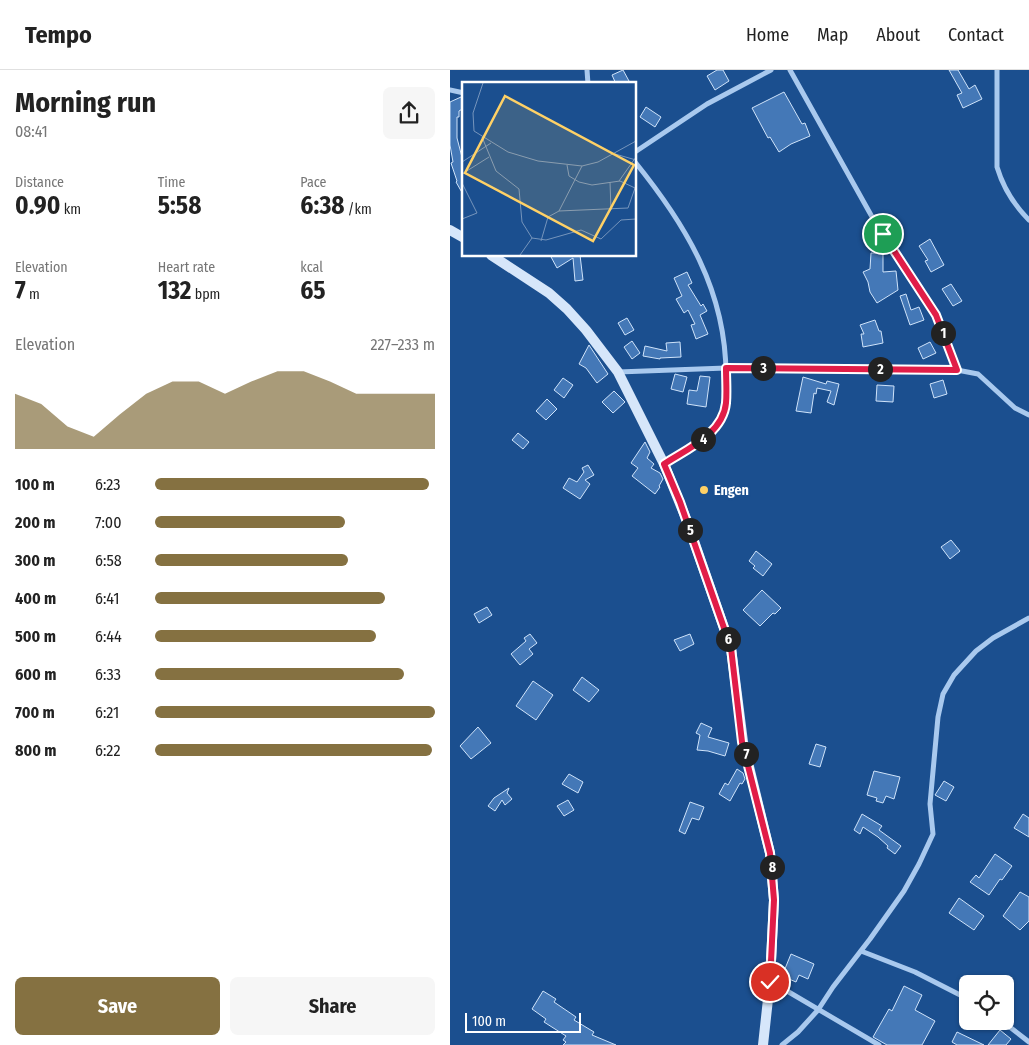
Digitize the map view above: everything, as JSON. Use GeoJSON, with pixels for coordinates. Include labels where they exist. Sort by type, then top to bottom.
{"type":"FeatureCollection","features":[{"type":"Feature","properties":{"kind":"main road"},"geometry":{"type":"LineString","coordinates":[[450,230],[462,237]]}},
{"type":"Feature","properties":{"kind":"main road"},"geometry":{"type":"LineString","coordinates":[[493,256],[549,293],[567,309],[586,330],[618,372],[664,464],[680,502],[731,648],[742,742],[770,853],[774,900],[770,982],[763,1045]]}},
{"type":"Feature","properties":{"kind":"street"},"geometry":{"type":"LineString","coordinates":[[636,151],[707,104],[771,70]]}},
{"type":"Feature","properties":{"kind":"street"},"geometry":{"type":"LineString","coordinates":[[790,70],[876,224],[936,315],[957,370]]}},
{"type":"Feature","properties":{"kind":"street"},"geometry":{"type":"LineString","coordinates":[[997,70],[997,167],[1001,181],[1012,201],[1029,220]]}},
{"type":"Feature","properties":{"kind":"street"},"geometry":{"type":"LineString","coordinates":[[636,163],[660,192],[697,253],[711,287],[724,339],[726,405],[722,417],[716,427],[700,442],[664,464]]}},
{"type":"Feature","properties":{"kind":"street"},"geometry":{"type":"LineString","coordinates":[[618,372],[726,368],[957,370],[978,374],[1015,408],[1029,415]]}},
{"type":"Feature","properties":{"kind":"street"},"geometry":{"type":"LineString","coordinates":[[782,1045],[798,1032],[818,1010],[904,891],[933,834],[930,804],[938,717],[943,694],[954,674],[976,650],[1029,618]]}},
{"type":"Feature","properties":{"kind":"street"},"geometry":{"type":"LineString","coordinates":[[861,951],[915,972],[959,994]]}},
{"type":"Feature","properties":{"kind":"street"},"geometry":{"type":"LineString","coordinates":[[770,982],[879,1045]]}},
{"type":"Feature","properties":{"kind":"street"},"geometry":{"type":"LineString","coordinates":[[1014,1030],[1029,1042]]}},
{"type":"Feature","properties":{"kind":"building"},"geometry":{"type":"Polygon","coordinates":[[[623,70],[629,81],[615,82],[612,75],[623,70]]]}},
{"type":"Feature","properties":{"kind":"building"},"geometry":{"type":"Polygon","coordinates":[[[717,70],[723,70],[729,81],[715,90],[707,76],[717,70]]]}},
{"type":"Feature","properties":{"kind":"building"},"geometry":{"type":"Polygon","coordinates":[[[949,70],[958,70],[969,89],[975,85],[982,99],[963,108],[957,95],[962,93],[949,70]]]}},
{"type":"Feature","properties":{"kind":"building"},"geometry":{"type":"Polygon","coordinates":[[[784,92],[802,124],[805,123],[810,136],[791,144],[779,152],[770,137],[768,138],[752,108],[784,92]]]}},
{"type":"Feature","properties":{"kind":"building"},"geometry":{"type":"Polygon","coordinates":[[[462,97],[462,109],[459,111],[459,117],[457,117],[457,138],[462,157],[462,192],[456,182],[451,163],[453,162],[450,145],[450,102],[462,97]]]}},
{"type":"Feature","properties":{"kind":"building"},"geometry":{"type":"Polygon","coordinates":[[[646,107],[661,117],[655,127],[640,117],[646,107]]]}},
{"type":"Feature","properties":{"kind":"building"},"geometry":{"type":"Polygon","coordinates":[[[930,239],[944,265],[931,272],[925,261],[928,260],[919,246],[930,239]]]}},
{"type":"Feature","properties":{"kind":"building"},"geometry":{"type":"Polygon","coordinates":[[[871,253],[883,253],[883,272],[896,271],[898,290],[877,303],[870,292],[863,272],[870,269],[871,253]]]}},
{"type":"Feature","properties":{"kind":"building"},"geometry":{"type":"Polygon","coordinates":[[[551,256],[580,256],[583,280],[575,281],[573,258],[557,268],[551,256]]]}},
{"type":"Feature","properties":{"kind":"building"},"geometry":{"type":"Polygon","coordinates":[[[687,272],[692,283],[688,285],[701,306],[703,304],[707,311],[700,315],[708,334],[696,339],[691,325],[695,324],[688,310],[684,313],[676,299],[682,296],[674,278],[687,272]]]}},
{"type":"Feature","properties":{"kind":"building"},"geometry":{"type":"Polygon","coordinates":[[[951,284],[962,301],[953,306],[942,289],[951,284]]]}},
{"type":"Feature","properties":{"kind":"building"},"geometry":{"type":"Polygon","coordinates":[[[906,294],[911,310],[919,307],[924,320],[910,325],[900,296],[906,294]]]}},
{"type":"Feature","properties":{"kind":"building"},"geometry":{"type":"Polygon","coordinates":[[[627,318],[634,330],[625,335],[618,323],[627,318]]]}},
{"type":"Feature","properties":{"kind":"building"},"geometry":{"type":"Polygon","coordinates":[[[875,320],[879,331],[881,331],[883,343],[863,347],[861,334],[864,334],[860,325],[875,320]]]}},
{"type":"Feature","properties":{"kind":"building"},"geometry":{"type":"Polygon","coordinates":[[[632,341],[640,353],[632,359],[624,347],[632,341]]]}},
{"type":"Feature","properties":{"kind":"building"},"geometry":{"type":"Polygon","coordinates":[[[680,342],[681,357],[660,359],[643,356],[645,346],[667,351],[666,343],[680,342]]]}},
{"type":"Feature","properties":{"kind":"building"},"geometry":{"type":"Polygon","coordinates":[[[930,342],[936,353],[923,359],[918,348],[930,342]]]}},
{"type":"Feature","properties":{"kind":"building"},"geometry":{"type":"Polygon","coordinates":[[[589,345],[608,374],[597,383],[586,368],[579,364],[589,345]]]}},
{"type":"Feature","properties":{"kind":"building"},"geometry":{"type":"Polygon","coordinates":[[[675,374],[687,377],[683,392],[671,389],[675,374]]]}},
{"type":"Feature","properties":{"kind":"building"},"geometry":{"type":"Polygon","coordinates":[[[700,376],[710,377],[706,407],[687,404],[689,390],[697,391],[700,376]]]}},
{"type":"Feature","properties":{"kind":"building"},"geometry":{"type":"Polygon","coordinates":[[[803,377],[826,384],[827,381],[839,384],[834,405],[827,402],[831,391],[817,388],[816,394],[814,393],[811,413],[796,411],[803,377]]]}},
{"type":"Feature","properties":{"kind":"building"},"geometry":{"type":"Polygon","coordinates":[[[563,378],[573,385],[564,398],[554,390],[563,378]]]}},
{"type":"Feature","properties":{"kind":"building"},"geometry":{"type":"Polygon","coordinates":[[[943,380],[947,394],[934,398],[930,384],[943,380]]]}},
{"type":"Feature","properties":{"kind":"building"},"geometry":{"type":"Polygon","coordinates":[[[877,385],[894,386],[893,402],[876,401],[877,385]]]}},
{"type":"Feature","properties":{"kind":"building"},"geometry":{"type":"Polygon","coordinates":[[[614,391],[625,402],[613,413],[602,402],[614,391]]]}},
{"type":"Feature","properties":{"kind":"building"},"geometry":{"type":"Polygon","coordinates":[[[547,399],[557,409],[546,420],[536,411],[547,399]]]}},
{"type":"Feature","properties":{"kind":"building"},"geometry":{"type":"Polygon","coordinates":[[[518,433],[529,442],[523,449],[512,440],[518,433]]]}},
{"type":"Feature","properties":{"kind":"building"},"geometry":{"type":"Polygon","coordinates":[[[645,442],[650,452],[647,458],[654,464],[651,468],[660,473],[663,479],[655,494],[632,476],[638,468],[631,463],[645,442]]]}},
{"type":"Feature","properties":{"kind":"building"},"geometry":{"type":"Polygon","coordinates":[[[588,465],[594,475],[585,480],[590,484],[580,499],[563,488],[569,478],[577,482],[584,472],[582,468],[588,465]]]}},
{"type":"Feature","properties":{"kind":"building"},"geometry":{"type":"Polygon","coordinates":[[[951,540],[960,551],[950,559],[941,547],[951,540]]]}},
{"type":"Feature","properties":{"kind":"building"},"geometry":{"type":"Polygon","coordinates":[[[756,551],[772,564],[763,576],[753,568],[755,566],[749,561],[756,551]]]}},
{"type":"Feature","properties":{"kind":"building"},"geometry":{"type":"Polygon","coordinates":[[[762,590],[781,608],[760,626],[743,610],[762,590]]]}},
{"type":"Feature","properties":{"kind":"building"},"geometry":{"type":"Polygon","coordinates":[[[487,607],[492,615],[479,623],[474,614],[487,607]]]}},
{"type":"Feature","properties":{"kind":"building"},"geometry":{"type":"Polygon","coordinates":[[[530,634],[537,643],[529,649],[533,654],[520,665],[511,654],[526,641],[524,638],[530,634]]]}},
{"type":"Feature","properties":{"kind":"building"},"geometry":{"type":"Polygon","coordinates":[[[690,634],[694,644],[680,651],[674,640],[690,634]]]}},
{"type":"Feature","properties":{"kind":"building"},"geometry":{"type":"Polygon","coordinates":[[[582,677],[599,690],[589,702],[573,690],[582,677]]]}},
{"type":"Feature","properties":{"kind":"building"},"geometry":{"type":"Polygon","coordinates":[[[533,681],[553,695],[536,720],[516,706],[533,681]]]}},
{"type":"Feature","properties":{"kind":"building"},"geometry":{"type":"Polygon","coordinates":[[[701,723],[712,728],[708,737],[729,743],[725,756],[697,750],[700,735],[696,733],[701,723]]]}},
{"type":"Feature","properties":{"kind":"building"},"geometry":{"type":"Polygon","coordinates":[[[478,727],[491,743],[471,759],[460,746],[478,727]]]}},
{"type":"Feature","properties":{"kind":"building"},"geometry":{"type":"Polygon","coordinates":[[[816,744],[826,747],[820,767],[809,764],[816,744]]]}},
{"type":"Feature","properties":{"kind":"building"},"geometry":{"type":"Polygon","coordinates":[[[737,769],[743,773],[745,779],[742,784],[740,783],[730,801],[719,794],[725,783],[728,785],[737,769]]]}},
{"type":"Feature","properties":{"kind":"building"},"geometry":{"type":"Polygon","coordinates":[[[874,771],[900,777],[894,799],[886,796],[883,803],[876,801],[877,798],[867,795],[874,771]]]}},
{"type":"Feature","properties":{"kind":"building"},"geometry":{"type":"Polygon","coordinates":[[[569,774],[583,782],[578,793],[562,784],[569,774]]]}},
{"type":"Feature","properties":{"kind":"building"},"geometry":{"type":"Polygon","coordinates":[[[944,781],[954,787],[946,801],[935,795],[944,781]]]}},
{"type":"Feature","properties":{"kind":"building"},"geometry":{"type":"Polygon","coordinates":[[[509,788],[507,793],[512,799],[505,805],[502,800],[495,811],[488,806],[494,798],[509,788]]]}},
{"type":"Feature","properties":{"kind":"building"},"geometry":{"type":"Polygon","coordinates":[[[568,800],[574,810],[564,816],[557,806],[568,800]]]}},
{"type":"Feature","properties":{"kind":"building"},"geometry":{"type":"Polygon","coordinates":[[[690,802],[704,807],[699,820],[692,818],[685,834],[679,831],[690,802]]]}},
{"type":"Feature","properties":{"kind":"building"},"geometry":{"type":"Polygon","coordinates":[[[862,814],[882,826],[879,830],[901,846],[895,854],[878,837],[863,827],[860,834],[854,830],[862,814]]]}},
{"type":"Feature","properties":{"kind":"building"},"geometry":{"type":"Polygon","coordinates":[[[1023,814],[1029,818],[1029,837],[1014,828],[1023,814]]]}},
{"type":"Feature","properties":{"kind":"building"},"geometry":{"type":"Polygon","coordinates":[[[995,854],[1012,866],[989,895],[970,882],[976,875],[979,878],[995,854]]]}},
{"type":"Feature","properties":{"kind":"building"},"geometry":{"type":"Polygon","coordinates":[[[1020,892],[1029,897],[1029,921],[1020,930],[1003,916],[1020,892]]]}},
{"type":"Feature","properties":{"kind":"building"},"geometry":{"type":"Polygon","coordinates":[[[959,898],[984,916],[974,930],[949,913],[959,898]]]}},
{"type":"Feature","properties":{"kind":"building"},"geometry":{"type":"Polygon","coordinates":[[[791,954],[814,964],[808,979],[799,975],[796,982],[782,976],[791,954]]]}},
{"type":"Feature","properties":{"kind":"building"},"geometry":{"type":"Polygon","coordinates":[[[904,986],[922,995],[915,1010],[935,1021],[922,1045],[887,1045],[873,1037],[889,1009],[892,1011],[904,986]]]}},
{"type":"Feature","properties":{"kind":"building"},"geometry":{"type":"Polygon","coordinates":[[[543,991],[556,999],[554,1002],[576,1017],[574,1020],[594,1032],[592,1035],[616,1045],[563,1045],[566,1042],[563,1040],[566,1036],[544,1022],[546,1019],[532,1009],[543,991]]]}},
{"type":"Feature","properties":{"kind":"building"},"geometry":{"type":"Polygon","coordinates":[[[1000,1030],[1011,1039],[1006,1045],[988,1045],[1000,1030]]]}},
{"type":"Feature","properties":{"kind":"building"},"geometry":{"type":"Polygon","coordinates":[[[957,1032],[984,1045],[957,1045],[952,1042],[957,1032]]]}},
{"type":"Feature","properties":{"kind":"place","name":"Engen"},"geometry":{"type":"Point","coordinates":[704,490]}},
{"type":"Feature","properties":{"kind":"route"},"geometry":{"type":"LineString","coordinates":[[770,982],[774,900],[770,853],[742,742],[731,648],[687,521],[664,464],[700,442],[716,427],[726,405],[726,368],[957,370],[936,315],[883,234]]}}]}
